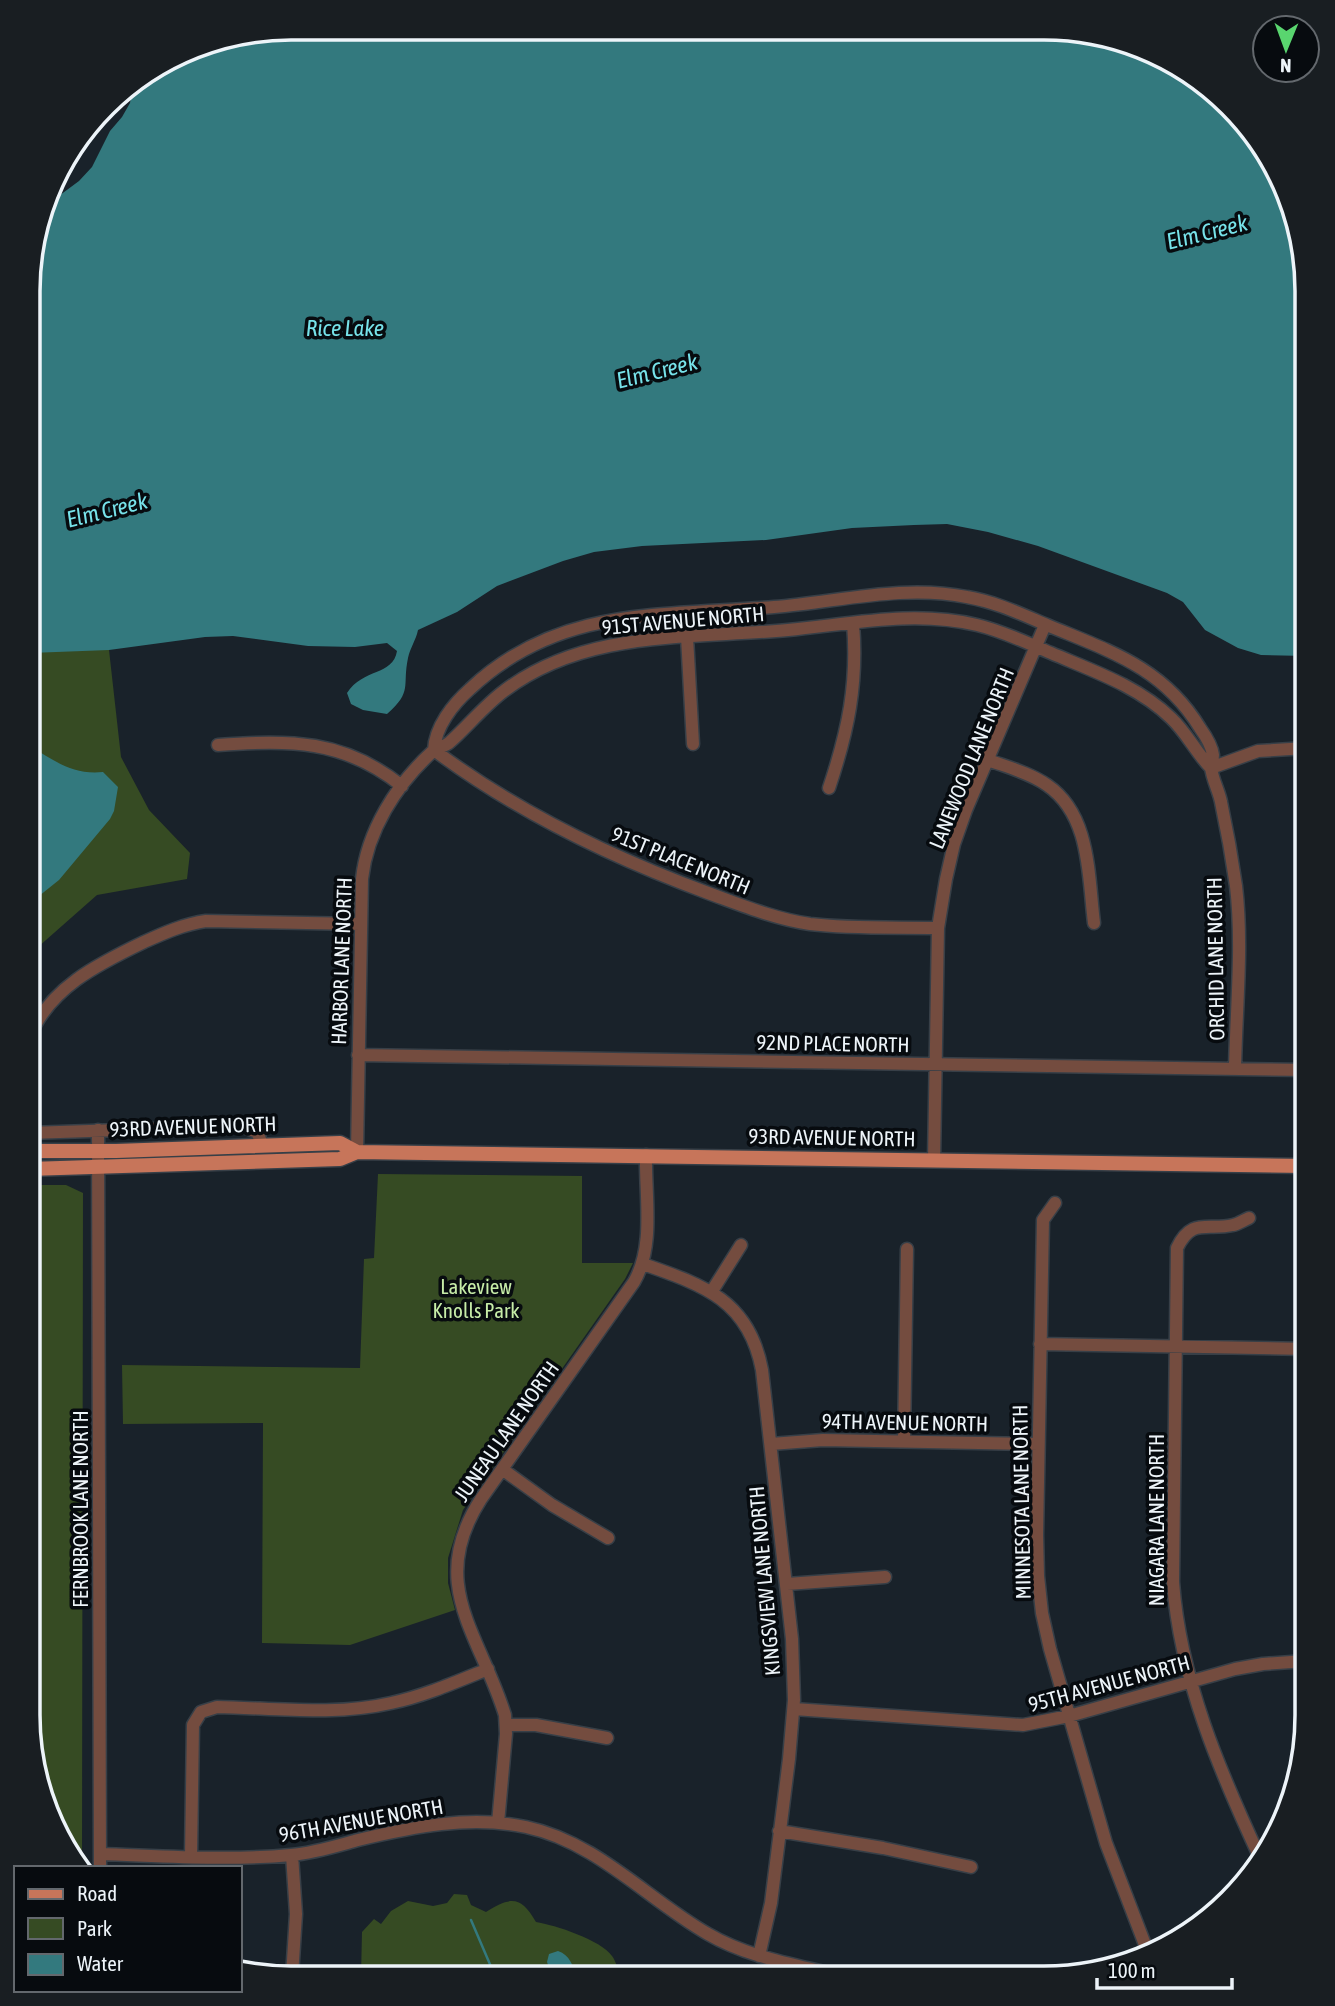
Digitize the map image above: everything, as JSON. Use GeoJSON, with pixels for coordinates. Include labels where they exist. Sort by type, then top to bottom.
{"type":"FeatureCollection","features":[{"type":"Feature","properties":{"kind":"main road","name":"93RD AVENUE NORTH"},"geometry":{"type":"LineString","coordinates":[[40,1151],[340,1143],[357,1152]]}},
{"type":"Feature","properties":{"kind":"main road","name":"93RD AVENUE NORTH"},"geometry":{"type":"LineString","coordinates":[[40,1169],[340,1159],[357,1152],[1295,1166]]}},
{"type":"Feature","properties":{"kind":"street","name":"91ST AVENUE NORTH"},"geometry":{"type":"LineString","coordinates":[[922,592],[983,600],[1114,653],[1158,679],[1180,700],[1201,730],[1213,754],[1211,768],[1171,719],[1152,702],[1119,682],[981,626],[954,620],[911,617],[777,631],[618,643],[591,649],[555,661],[504,691],[447,745],[434,750],[435,737],[465,693],[484,675],[546,639],[571,629],[614,619],[776,607],[890,593],[922,592]]}},
{"type":"Feature","properties":{"kind":"street","name":"91ST AVENUE NORTH"},"geometry":{"type":"LineString","coordinates":[[776,607],[777,631]]}},
{"type":"Feature","properties":{"kind":"street"},"geometry":{"type":"LineString","coordinates":[[829,788],[845,737],[854,688],[856,657],[853,623]]}},
{"type":"Feature","properties":{"kind":"street","name":"LANEWOOD LANE NORTH"},"geometry":{"type":"LineString","coordinates":[[933,1160],[938,928],[942,894],[954,844],[1045,625]]}},
{"type":"Feature","properties":{"kind":"street"},"geometry":{"type":"LineString","coordinates":[[687,637],[693,744]]}},
{"type":"Feature","properties":{"kind":"street"},"geometry":{"type":"LineString","coordinates":[[218,746],[280,742],[323,746],[365,761],[402,786]]}},
{"type":"Feature","properties":{"kind":"street"},"geometry":{"type":"LineString","coordinates":[[1211,768],[1258,751],[1295,749]]}},
{"type":"Feature","properties":{"kind":"street","name":"HARBOR LANE NORTH"},"geometry":{"type":"LineString","coordinates":[[357,1152],[360,924],[365,856],[380,819],[402,786],[434,750]]}},
{"type":"Feature","properties":{"kind":"street","name":"91ST PLACE NORTH"},"geometry":{"type":"LineString","coordinates":[[434,750],[491,791],[600,848],[633,864],[752,909],[810,924],[938,928]]}},
{"type":"Feature","properties":{"kind":"street"},"geometry":{"type":"LineString","coordinates":[[988,760],[1048,785],[1072,810],[1080,826],[1084,844],[1094,923]]}},
{"type":"Feature","properties":{"kind":"street","name":"ORCHID LANE NORTH"},"geometry":{"type":"LineString","coordinates":[[1211,768],[1223,812],[1236,890],[1238,931],[1235,1069]]}},
{"type":"Feature","properties":{"kind":"street"},"geometry":{"type":"LineString","coordinates":[[40,1016],[81,975],[122,953],[189,924],[206,920],[360,924]]}},
{"type":"Feature","properties":{"kind":"street","name":"92ND PLACE NORTH"},"geometry":{"type":"LineString","coordinates":[[358,1055],[1295,1070]]}},
{"type":"Feature","properties":{"kind":"street"},"geometry":{"type":"LineString","coordinates":[[40,1133],[241,1126],[257,1132],[262,1144]]}},
{"type":"Feature","properties":{"kind":"street","name":"FERNBROOK LANE NORTH"},"geometry":{"type":"LineString","coordinates":[[98,1130],[100,1861]]}},
{"type":"Feature","properties":{"kind":"street","name":"JUNEAU LANE NORTH"},"geometry":{"type":"LineString","coordinates":[[498,1823],[507,1725],[502,1704],[460,1601],[456,1574],[457,1555],[470,1516],[634,1282],[643,1264],[646,1247],[646,1155]]}},
{"type":"Feature","properties":{"kind":"street","name":"MINNESOTA LANE NORTH"},"geometry":{"type":"LineString","coordinates":[[1055,1203],[1043,1220],[1038,1577],[1045,1625],[1069,1716],[1106,1843],[1145,1945]]}},
{"type":"Feature","properties":{"kind":"street","name":"NIAGARA LANE NORTH"},"geometry":{"type":"LineString","coordinates":[[1249,1218],[1233,1225],[1197,1227],[1181,1239],[1176,1257],[1173,1581],[1177,1625],[1191,1681],[1209,1736],[1256,1848]]}},
{"type":"Feature","properties":{"kind":"street"},"geometry":{"type":"LineString","coordinates":[[712,1292],[741,1245]]}},
{"type":"Feature","properties":{"kind":"street"},"geometry":{"type":"LineString","coordinates":[[904,1441],[907,1249]]}},
{"type":"Feature","properties":{"kind":"street","name":"KINGSVIEW LANE NORTH"},"geometry":{"type":"LineString","coordinates":[[643,1264],[687,1279],[712,1292],[738,1314],[757,1347],[762,1370],[787,1584],[793,1650],[794,1709],[769,1919],[759,1956]]}},
{"type":"Feature","properties":{"kind":"street"},"geometry":{"type":"LineString","coordinates":[[1040,1344],[1295,1349]]}},
{"type":"Feature","properties":{"kind":"street","name":"94TH AVENUE NORTH"},"geometry":{"type":"LineString","coordinates":[[771,1444],[823,1440],[1038,1444]]}},
{"type":"Feature","properties":{"kind":"street"},"geometry":{"type":"LineString","coordinates":[[502,1469],[552,1505],[608,1538]]}},
{"type":"Feature","properties":{"kind":"street"},"geometry":{"type":"LineString","coordinates":[[787,1584],[885,1577]]}},
{"type":"Feature","properties":{"kind":"street","name":"95TH AVENUE NORTH"},"geometry":{"type":"LineString","coordinates":[[794,1709],[1023,1725],[1069,1716],[1191,1681],[1263,1664],[1295,1662]]}},
{"type":"Feature","properties":{"kind":"street"},"geometry":{"type":"LineString","coordinates":[[191,1856],[193,1725],[196,1718],[208,1708],[334,1709],[389,1704],[488,1670]]}},
{"type":"Feature","properties":{"kind":"street"},"geometry":{"type":"LineString","coordinates":[[507,1725],[536,1725],[607,1738]]}},
{"type":"Feature","properties":{"kind":"street","name":"96TH AVENUE NORTH"},"geometry":{"type":"LineString","coordinates":[[100,1861],[191,1856],[292,1855],[435,1825],[498,1823],[527,1827],[574,1844],[595,1856],[707,1934],[759,1956],[798,1966]]}},
{"type":"Feature","properties":{"kind":"street"},"geometry":{"type":"LineString","coordinates":[[779,1831],[883,1848],[971,1867]]}},
{"type":"Feature","properties":{"kind":"street"},"geometry":{"type":"LineString","coordinates":[[292,1855],[296,1914],[293,1966]]}},
{"type":"Feature","properties":{"kind":"green space"},"geometry":{"type":"Polygon","coordinates":[[[40,647],[109,650],[121,757],[149,810],[190,853],[187,879],[97,895],[40,945],[40,647]]]}},
{"type":"Feature","properties":{"kind":"green space","name":"Lakeview Knolls Park"},"geometry":{"type":"Polygon","coordinates":[[[378,1174],[582,1176],[582,1263],[633,1263],[625,1279],[463,1510],[448,1558],[448,1583],[455,1610],[350,1645],[262,1643],[263,1423],[123,1424],[122,1365],[360,1368],[364,1259],[374,1258],[378,1174]]]}},
{"type":"Feature","properties":{"kind":"green space"},"geometry":{"type":"Polygon","coordinates":[[[40,1185],[66,1185],[83,1193],[82,1852],[59,1811],[42,1748],[40,1185]]]}},
{"type":"Feature","properties":{"kind":"green space"},"geometry":{"type":"Polygon","coordinates":[[[454,1894],[467,1895],[471,1905],[486,1912],[502,1903],[515,1901],[531,1913],[536,1922],[577,1934],[598,1944],[612,1956],[617,1966],[361,1966],[362,1932],[374,1919],[381,1924],[391,1911],[408,1901],[433,1906],[447,1903],[454,1894]]]}},
{"type":"Feature","properties":{"kind":"water","name":"Rice Lake"},"geometry":{"type":"Polygon","coordinates":[[[291,40],[1044,40],[1093,45],[1155,66],[1197,92],[1243,138],[1276,195],[1290,242],[1295,291],[1295,656],[1261,655],[1238,648],[1205,630],[1183,602],[1167,593],[1038,546],[947,524],[852,528],[766,540],[642,546],[594,552],[563,561],[497,586],[457,612],[418,630],[408,658],[403,694],[387,714],[363,710],[351,704],[347,693],[361,679],[390,665],[397,651],[387,643],[355,647],[308,646],[233,636],[205,637],[109,650],[40,653],[42,258],[59,196],[92,167],[110,131],[138,92],[195,59],[242,45],[291,40]]]}},
{"type":"Feature","properties":{"kind":"water"},"geometry":{"type":"Polygon","coordinates":[[[40,752],[73,769],[103,772],[118,787],[110,819],[59,880],[40,895],[40,752]]]}},
{"type":"Feature","properties":{"kind":"water"},"geometry":{"type":"Polygon","coordinates":[[[558,1951],[562,1953],[572,1966],[548,1966],[549,1954],[558,1951]]]}},
{"type":"Feature","properties":{"kind":"waterway"},"geometry":{"type":"LineString","coordinates":[[471,1920],[491,1966]]}},
{"type":"Feature","properties":{"kind":"water label","name":"Elm Creek"},"geometry":{"type":"Point","coordinates":[1207,232]}},
{"type":"Feature","properties":{"kind":"water label","name":"Elm Creek"},"geometry":{"type":"Point","coordinates":[657,371]}},
{"type":"Feature","properties":{"kind":"water label","name":"Elm Creek"},"geometry":{"type":"Point","coordinates":[107,510]}}]}
